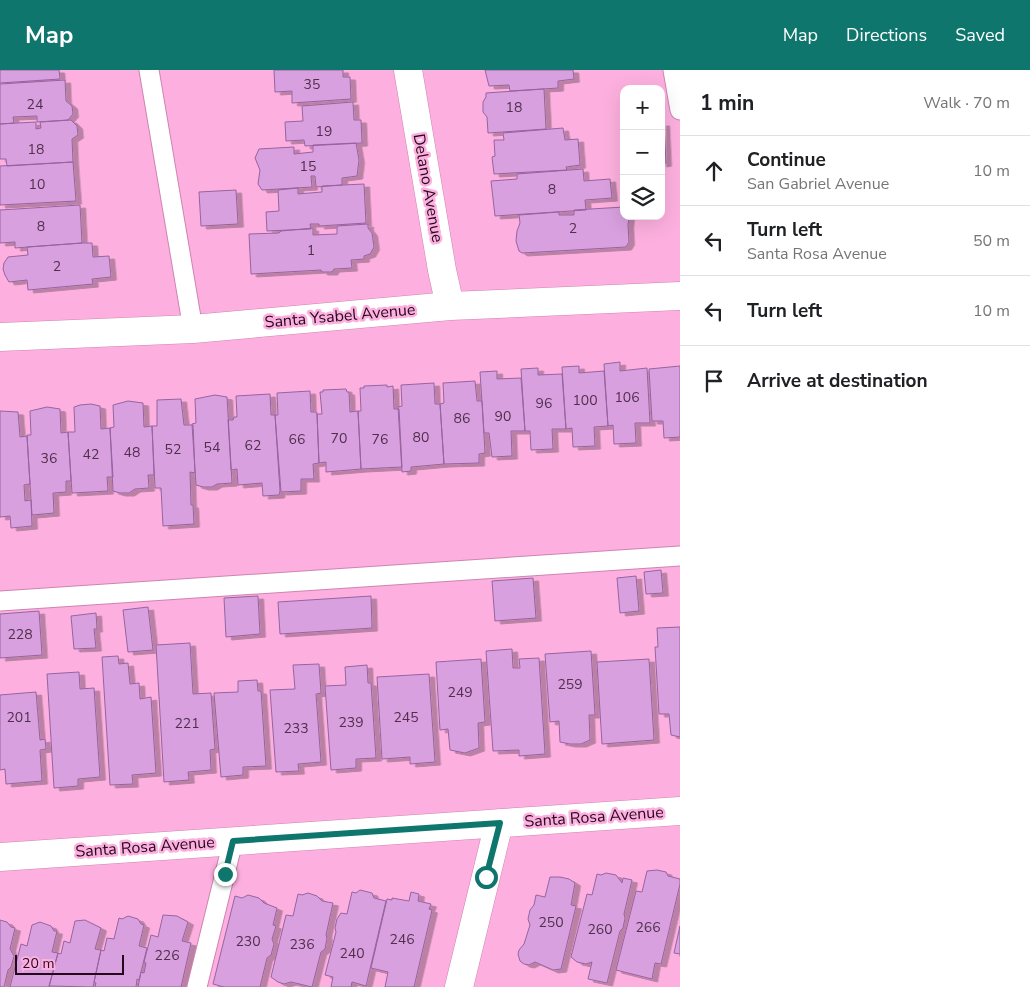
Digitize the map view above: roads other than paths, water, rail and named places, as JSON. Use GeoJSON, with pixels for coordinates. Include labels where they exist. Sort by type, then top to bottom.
{"type":"FeatureCollection","features":[{"type":"Feature","properties":{"kind":"street","name":"Delano Avenue"},"geometry":{"type":"LineString","coordinates":[[408,70],[442,270],[450,306]]}},
{"type":"Feature","properties":{"kind":"street","name":"Santa Ysabel Avenue"},"geometry":{"type":"LineString","coordinates":[[0,338],[193,329],[450,306],[680,296]]}},
{"type":"Feature","properties":{"kind":"street","name":"Santa Rosa Avenue"},"geometry":{"type":"LineString","coordinates":[[0,857],[680,811]]}},
{"type":"Feature","properties":{"kind":"street"},"geometry":{"type":"LineString","coordinates":[[459,987],[500,823]]}},
{"type":"Feature","properties":{"kind":"lane"},"geometry":{"type":"LineString","coordinates":[[149,70],[193,329]]}},
{"type":"Feature","properties":{"kind":"lane"},"geometry":{"type":"LineString","coordinates":[[673,70],[680,110]]}},
{"type":"Feature","properties":{"kind":"lane"},"geometry":{"type":"LineString","coordinates":[[0,601],[680,556]]}},
{"type":"Feature","properties":{"kind":"lane"},"geometry":{"type":"LineString","coordinates":[[197,987],[233,841]]}}]}
